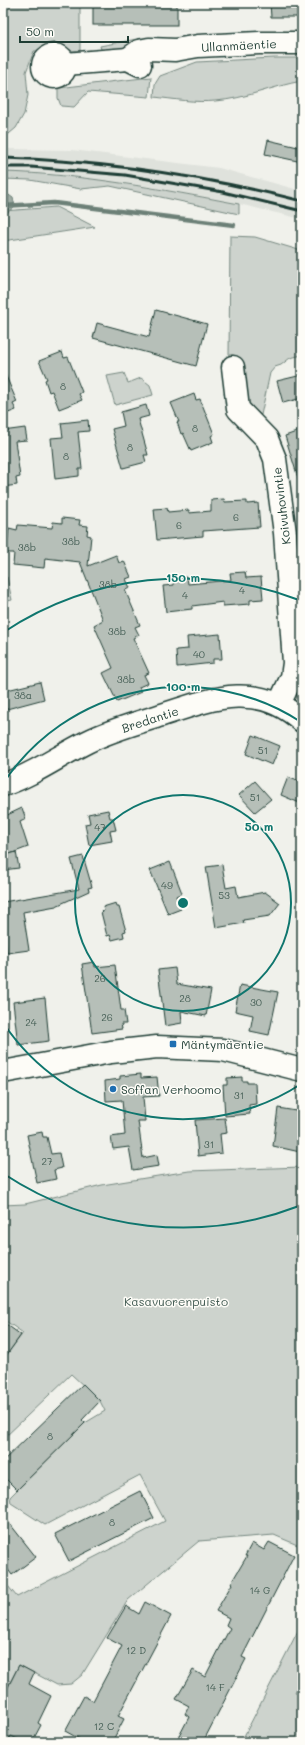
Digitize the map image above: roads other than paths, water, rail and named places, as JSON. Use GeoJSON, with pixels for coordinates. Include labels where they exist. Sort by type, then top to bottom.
{"type":"FeatureCollection","features":[{"type":"Feature","properties":{"kind":"street","name":"Ullanmäentie"},"geometry":{"type":"LineString","coordinates":[[65,64],[128,59],[139,65],[150,64],[160,60],[175,50],[198,46],[302,43]]}},
{"type":"Feature","properties":{"kind":"street","name":"Koivuhovintie"},"geometry":{"type":"LineString","coordinates":[[233,367],[238,409],[267,439],[275,459],[297,623],[293,670],[290,682],[279,704]]}},
{"type":"Feature","properties":{"kind":"street","name":"Bredantie"},"geometry":{"type":"LineString","coordinates":[[3,785],[28,775],[87,742],[117,730],[203,702],[240,696],[267,699],[279,704],[302,721]]}},
{"type":"Feature","properties":{"kind":"street"},"geometry":{"type":"LineString","coordinates":[[3,1072],[111,1052],[157,1048],[223,1050],[302,1070]]}},
{"type":"Feature","properties":{"kind":"waterway"},"geometry":{"type":"LineString","coordinates":[[3,206],[54,203],[234,225]]}},
{"type":"Feature","properties":{"kind":"railway"},"geometry":{"type":"LineString","coordinates":[[3,158],[79,162],[154,171],[228,184],[302,201]]}},
{"type":"Feature","properties":{"kind":"railway"},"geometry":{"type":"LineString","coordinates":[[3,167],[31,167],[125,175],[223,192],[302,211]]}},
{"type":"Feature","properties":{"kind":"place","name":"Mäntymäentie"},"geometry":{"type":"Point","coordinates":[173,1044]}},
{"type":"Feature","properties":{"kind":"place","name":"Soffan Verhoomo"},"geometry":{"type":"Point","coordinates":[113,1089]}},
{"type":"Feature","properties":{"kind":"park label","name":"Kasavuorenpuisto"},"geometry":{"type":"Point","coordinates":[176,1301]}}]}
